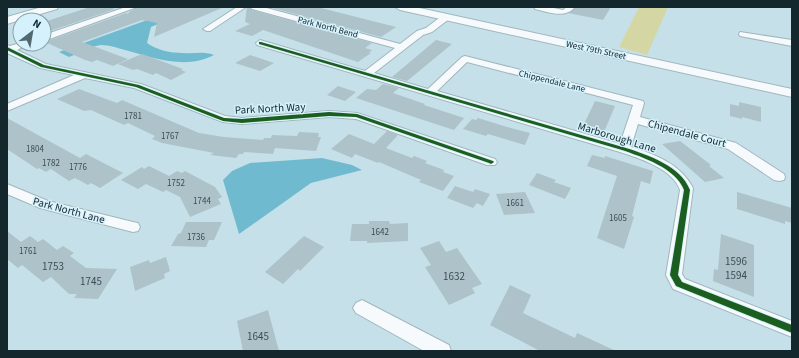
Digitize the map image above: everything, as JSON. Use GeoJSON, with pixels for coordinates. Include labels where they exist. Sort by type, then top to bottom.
{"type":"FeatureCollection","features":[{"type":"Feature","properties":{"kind":"main road"},"geometry":{"type":"LineString","coordinates":[[7,22],[53,7]]}},
{"type":"Feature","properties":{"kind":"main road","name":"West 79th Street"},"geometry":{"type":"LineString","coordinates":[[400,7],[792,93]]}},
{"type":"Feature","properties":{"kind":"street"},"geometry":{"type":"LineString","coordinates":[[52,35],[133,7]]}},
{"type":"Feature","properties":{"kind":"street"},"geometry":{"type":"LineString","coordinates":[[207,29],[242,7]]}},
{"type":"Feature","properties":{"kind":"street","name":"Park North Bend"},"geometry":{"type":"LineString","coordinates":[[255,7],[402,47]]}},
{"type":"Feature","properties":{"kind":"street"},"geometry":{"type":"LineString","coordinates":[[539,7],[563,12],[567,11],[571,7]]}},
{"type":"Feature","properties":{"kind":"street"},"geometry":{"type":"LineString","coordinates":[[367,74],[420,33],[429,30],[441,16]]}},
{"type":"Feature","properties":{"kind":"street"},"geometry":{"type":"LineString","coordinates":[[743,34],[792,43]]}},
{"type":"Feature","properties":{"kind":"street","name":"Marborough Lane"},"geometry":{"type":"LineString","coordinates":[[260,43],[654,158],[663,163],[686,186],[687,190],[674,275],[679,284],[792,330]]}},
{"type":"Feature","properties":{"kind":"street","name":"Park North Way"},"geometry":{"type":"LineString","coordinates":[[8,49],[43,66],[137,86],[216,117],[230,120],[250,121],[329,114],[357,116],[490,162]]}},
{"type":"Feature","properties":{"kind":"street","name":"Chippendale Lane"},"geometry":{"type":"LineString","coordinates":[[431,92],[465,59],[639,103],[624,149]]}},
{"type":"Feature","properties":{"kind":"street"},"geometry":{"type":"LineString","coordinates":[[7,108],[85,74]]}},
{"type":"Feature","properties":{"kind":"street","name":"Chipendale Court"},"geometry":{"type":"LineString","coordinates":[[633,119],[732,146],[779,177]]}},
{"type":"Feature","properties":{"kind":"street","name":"Park North Lane"},"geometry":{"type":"LineString","coordinates":[[7,189],[45,205],[133,227]]}},
{"type":"Feature","properties":{"kind":"street"},"geometry":{"type":"LineString","coordinates":[[362,308],[442,351]]}},
{"type":"Feature","properties":{"kind":"green space"},"geometry":{"type":"Polygon","coordinates":[[[639,7],[668,7],[647,55],[619,47],[639,7]]]}},
{"type":"Feature","properties":{"kind":"water"},"geometry":{"type":"Polygon","coordinates":[[[183,7],[198,7],[151,27],[147,43],[155,48],[169,52],[206,53],[214,55],[192,62],[181,62],[159,59],[101,45],[89,48],[69,57],[59,52],[183,7]]]}},
{"type":"Feature","properties":{"kind":"water"},"geometry":{"type":"Polygon","coordinates":[[[322,158],[352,165],[362,170],[311,183],[239,234],[223,180],[232,171],[250,163],[322,158]]]}},
{"type":"Feature","properties":{"kind":"building"},"geometry":{"type":"Polygon","coordinates":[[[90,7],[109,7],[115,9],[52,30],[52,19],[90,7]]]}},
{"type":"Feature","properties":{"kind":"building"},"geometry":{"type":"Polygon","coordinates":[[[138,7],[224,7],[154,37],[157,23],[142,20],[82,42],[128,59],[113,66],[97,60],[92,62],[85,60],[52,45],[52,39],[126,13],[128,14],[138,7]]]}},
{"type":"Feature","properties":{"kind":"building"},"geometry":{"type":"Polygon","coordinates":[[[247,7],[250,7],[252,10],[372,43],[365,48],[372,50],[369,53],[371,53],[358,62],[263,30],[252,36],[235,31],[250,24],[245,22],[247,7]]]}},
{"type":"Feature","properties":{"kind":"building"},"geometry":{"type":"Polygon","coordinates":[[[269,7],[317,7],[396,27],[381,37],[269,7]]]}},
{"type":"Feature","properties":{"kind":"building"},"geometry":{"type":"Polygon","coordinates":[[[576,7],[611,7],[603,20],[568,13],[576,7]]]}},
{"type":"Feature","properties":{"kind":"building"},"geometry":{"type":"Polygon","coordinates":[[[436,40],[452,44],[407,81],[392,77],[436,40]]]}},
{"type":"Feature","properties":{"kind":"building"},"geometry":{"type":"Polygon","coordinates":[[[142,54],[183,69],[181,70],[186,72],[171,80],[156,73],[153,75],[137,69],[133,70],[118,64],[142,54]]]}},
{"type":"Feature","properties":{"kind":"building"},"geometry":{"type":"Polygon","coordinates":[[[250,55],[274,63],[260,71],[235,63],[250,55]]]}},
{"type":"Feature","properties":{"kind":"building"},"geometry":{"type":"Polygon","coordinates":[[[383,84],[399,88],[393,93],[464,118],[454,130],[356,98],[367,89],[376,90],[383,84]]]}},
{"type":"Feature","properties":{"kind":"building"},"geometry":{"type":"Polygon","coordinates":[[[338,86],[356,92],[345,101],[327,95],[338,86]]]}},
{"type":"Feature","properties":{"kind":"building"},"geometry":{"type":"Polygon","coordinates":[[[79,89],[117,103],[122,100],[199,133],[224,137],[263,140],[264,138],[271,138],[272,135],[297,136],[299,132],[319,133],[318,137],[321,137],[316,151],[275,148],[273,154],[244,152],[243,154],[239,154],[236,158],[210,155],[214,153],[162,143],[152,139],[155,136],[128,123],[124,125],[91,110],[84,111],[57,99],[79,89]]]}},
{"type":"Feature","properties":{"kind":"building"},"geometry":{"type":"Polygon","coordinates":[[[595,101],[615,106],[604,132],[583,126],[595,101]]]}},
{"type":"Feature","properties":{"kind":"building"},"geometry":{"type":"Polygon","coordinates":[[[739,102],[761,107],[761,122],[742,117],[742,119],[730,116],[730,104],[739,106],[739,102]]]}},
{"type":"Feature","properties":{"kind":"building"},"geometry":{"type":"Polygon","coordinates":[[[7,118],[80,158],[86,154],[123,173],[100,188],[91,183],[88,185],[75,178],[69,181],[51,169],[46,172],[39,168],[37,169],[7,149],[7,118]]]}},
{"type":"Feature","properties":{"kind":"building"},"geometry":{"type":"Polygon","coordinates":[[[478,118],[530,133],[525,145],[488,134],[486,136],[463,129],[472,119],[476,120],[478,118]]]}},
{"type":"Feature","properties":{"kind":"building"},"geometry":{"type":"Polygon","coordinates":[[[387,131],[398,135],[386,148],[412,158],[414,156],[427,161],[425,163],[444,170],[443,172],[454,176],[443,191],[419,182],[421,180],[379,162],[378,163],[355,154],[352,158],[331,149],[349,134],[374,144],[387,131]]]}},
{"type":"Feature","properties":{"kind":"building"},"geometry":{"type":"Polygon","coordinates":[[[680,141],[711,165],[709,166],[724,178],[705,182],[662,144],[680,141]]]}},
{"type":"Feature","properties":{"kind":"building"},"geometry":{"type":"Polygon","coordinates":[[[592,155],[605,158],[605,156],[653,171],[650,184],[641,181],[632,216],[634,217],[624,249],[597,238],[617,176],[587,166],[592,155]]]}},
{"type":"Feature","properties":{"kind":"building"},"geometry":{"type":"Polygon","coordinates":[[[149,166],[169,176],[177,171],[182,173],[185,171],[215,187],[222,197],[218,199],[221,204],[190,217],[180,197],[166,190],[163,192],[146,184],[138,189],[121,180],[142,167],[144,169],[149,166]]]}},
{"type":"Feature","properties":{"kind":"building"},"geometry":{"type":"Polygon","coordinates":[[[537,173],[556,180],[554,182],[571,188],[565,199],[529,185],[537,173]]]}},
{"type":"Feature","properties":{"kind":"building"},"geometry":{"type":"Polygon","coordinates":[[[455,186],[473,192],[475,189],[490,194],[483,206],[477,203],[473,208],[447,198],[455,186]]]}},
{"type":"Feature","properties":{"kind":"building"},"geometry":{"type":"Polygon","coordinates":[[[525,192],[535,213],[504,215],[496,194],[525,192]]]}},
{"type":"Feature","properties":{"kind":"building"},"geometry":{"type":"Polygon","coordinates":[[[737,192],[792,208],[792,223],[785,221],[785,224],[737,209],[737,192]]]}},
{"type":"Feature","properties":{"kind":"building"},"geometry":{"type":"Polygon","coordinates":[[[369,221],[389,221],[390,224],[408,223],[408,241],[367,243],[367,241],[350,241],[352,224],[369,224],[369,221]]]}},
{"type":"Feature","properties":{"kind":"building"},"geometry":{"type":"Polygon","coordinates":[[[186,222],[222,222],[214,240],[209,240],[206,247],[171,246],[178,234],[181,233],[186,222]]]}},
{"type":"Feature","properties":{"kind":"building"},"geometry":{"type":"Polygon","coordinates":[[[7,231],[21,242],[30,236],[38,242],[43,239],[57,250],[63,246],[74,253],[70,256],[86,268],[117,269],[98,299],[74,298],[77,294],[69,294],[51,277],[43,282],[22,265],[18,268],[7,259],[7,231]]]}},
{"type":"Feature","properties":{"kind":"building"},"geometry":{"type":"Polygon","coordinates":[[[721,234],[754,245],[754,297],[713,281],[714,269],[718,270],[721,234]]]}},
{"type":"Feature","properties":{"kind":"building"},"geometry":{"type":"Polygon","coordinates":[[[304,236],[324,247],[300,271],[298,269],[283,284],[265,272],[304,236]]]}},
{"type":"Feature","properties":{"kind":"building"},"geometry":{"type":"Polygon","coordinates":[[[439,241],[446,252],[457,248],[482,284],[472,288],[475,293],[449,305],[425,267],[431,265],[420,248],[439,241]]]}},
{"type":"Feature","properties":{"kind":"building"},"geometry":{"type":"Polygon","coordinates":[[[166,257],[170,271],[164,274],[165,278],[135,291],[130,267],[149,260],[150,263],[166,257]]]}},
{"type":"Feature","properties":{"kind":"building"},"geometry":{"type":"Polygon","coordinates":[[[510,285],[531,295],[523,313],[575,338],[577,333],[616,351],[540,351],[490,325],[510,285]]]}},
{"type":"Feature","properties":{"kind":"building"},"geometry":{"type":"Polygon","coordinates":[[[268,310],[279,351],[243,351],[237,321],[268,310]]]}},
{"type":"Feature","properties":{"kind":"cycle path"},"geometry":{"type":"LineString","coordinates":[[260,43],[624,149],[657,162],[680,178],[687,190],[674,275],[679,284],[792,329]]}},
{"type":"Feature","properties":{"kind":"cycle path"},"geometry":{"type":"LineString","coordinates":[[7,48],[43,66],[137,86],[223,119],[242,121],[329,114],[357,116],[491,162]]}}]}
